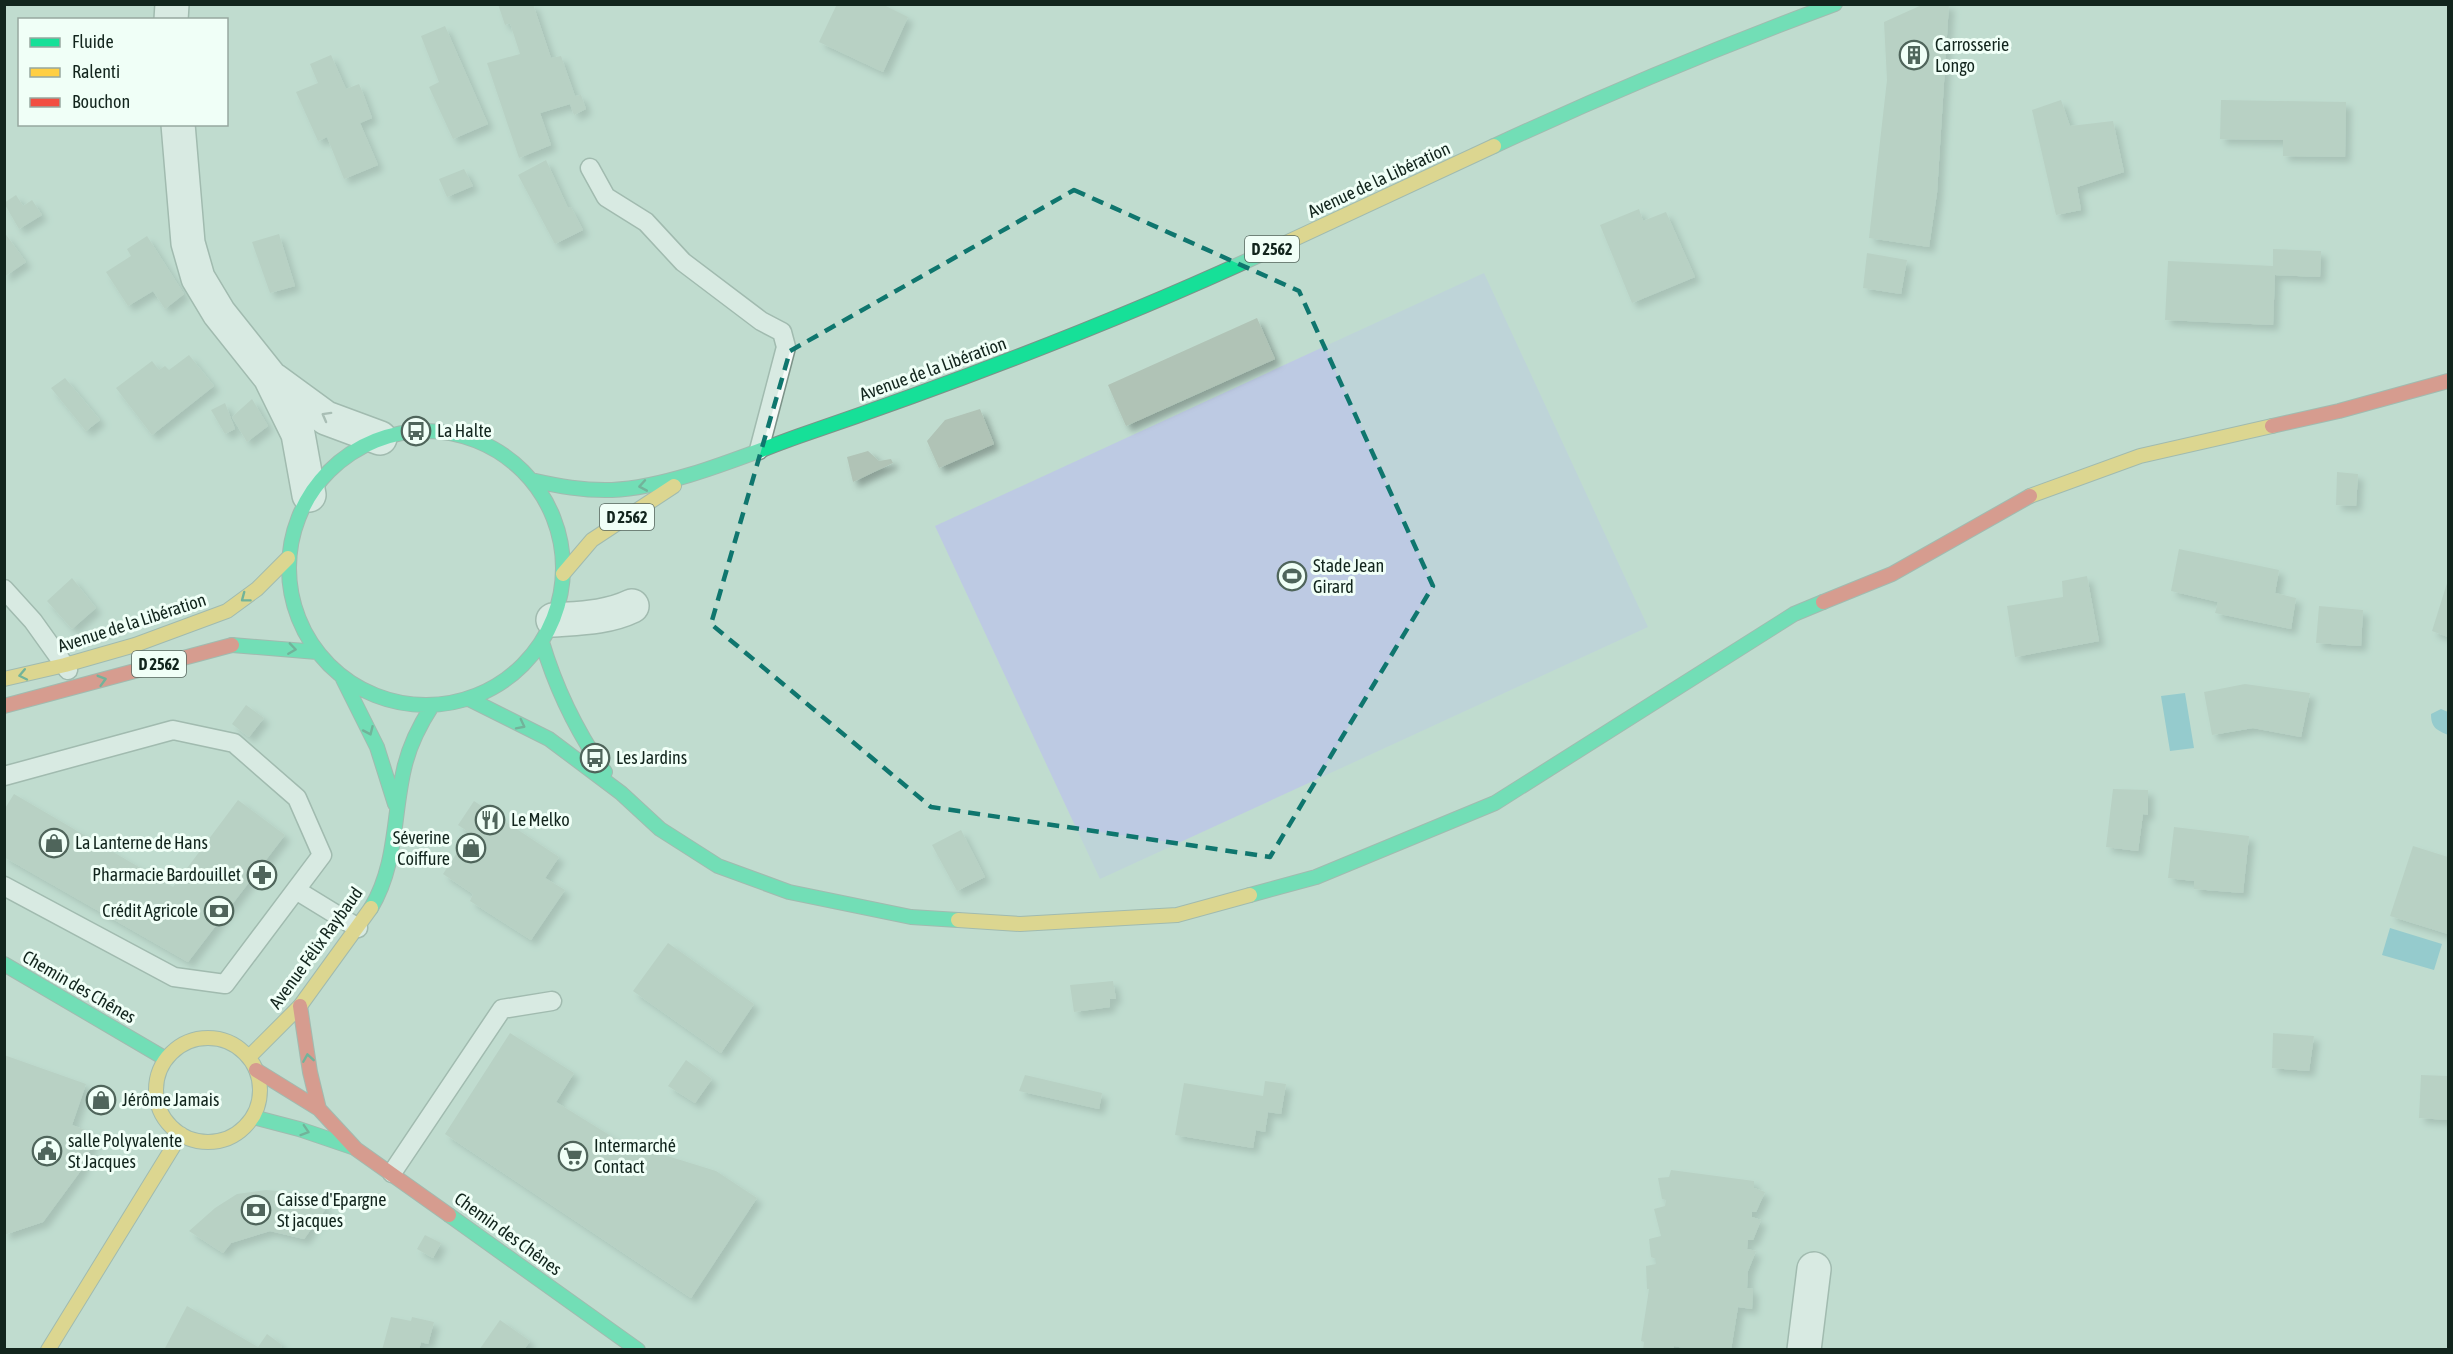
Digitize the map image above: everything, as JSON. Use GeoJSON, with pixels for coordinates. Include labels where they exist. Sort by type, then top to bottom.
{"type":"FeatureCollection","features":[{"type":"Feature","properties":{"kind":"main road","name":"Avenue de la Libération"},"geometry":{"type":"LineString","coordinates":[[531,480],[568,488],[612,490],[648,485],[699,471],[1053,344],[1215,275],[1583,105],[1730,43],[1836,4]]}},
{"type":"Feature","properties":{"kind":"main road"},"geometry":{"type":"LineString","coordinates":[[469,699],[549,740],[621,793],[660,830],[718,866],[789,892],[910,917],[1009,923],[1177,915],[1316,877],[1495,803],[1794,614],[1892,574],[2028,497],[2140,456],[2339,411],[2448,381]]}},
{"type":"Feature","properties":{"kind":"main road"},"geometry":{"type":"LineString","coordinates":[[416,431],[448,433],[489,447],[507,458],[531,480],[549,508],[560,540],[563,574],[560,597],[548,631],[523,666],[498,686],[469,699],[432,706],[385,700],[343,679],[317,652],[300,626],[290,596],[288,558],[297,516],[309,495],[339,460],[380,438],[416,431]]}},
{"type":"Feature","properties":{"kind":"main road","name":"Avenue de la Libération"},"geometry":{"type":"LineString","coordinates":[[563,574],[592,540],[654,497],[699,471]]}},
{"type":"Feature","properties":{"kind":"main road","name":"Avenue de la Libération"},"geometry":{"type":"LineString","coordinates":[[4,679],[135,645],[227,611],[257,589],[288,558]]}},
{"type":"Feature","properties":{"kind":"main road"},"geometry":{"type":"LineString","coordinates":[[548,631],[549,669],[595,758],[621,793]]}},
{"type":"Feature","properties":{"kind":"main road","name":"D 2562"},"geometry":{"type":"LineString","coordinates":[[4,706],[238,644],[317,652]]}},
{"type":"Feature","properties":{"kind":"main road","name":"Avenue Félix Raybaud"},"geometry":{"type":"LineString","coordinates":[[343,679],[377,747],[398,814]]}},
{"type":"Feature","properties":{"kind":"main road","name":"Avenue Félix Raybaud"},"geometry":{"type":"LineString","coordinates":[[249,1057],[300,1006],[358,928],[376,898],[391,859],[404,769],[417,729],[432,706]]}},
{"type":"Feature","properties":{"kind":"main road","name":"Chemin des Chênes"},"geometry":{"type":"LineString","coordinates":[[4,964],[166,1059]]}},
{"type":"Feature","properties":{"kind":"main road"},"geometry":{"type":"LineString","coordinates":[[300,1006],[319,1109]]}},
{"type":"Feature","properties":{"kind":"main road"},"geometry":{"type":"LineString","coordinates":[[207,1037],[237,1046],[249,1057],[260,1085],[259,1102],[253,1117],[235,1134],[212,1142],[196,1141],[181,1134],[168,1123],[159,1108],[156,1092],[158,1075],[166,1059],[177,1048],[207,1037]]}},
{"type":"Feature","properties":{"kind":"main road","name":"Chemin des Chênes"},"geometry":{"type":"LineString","coordinates":[[256,1070],[319,1109],[356,1149],[638,1350]]}},
{"type":"Feature","properties":{"kind":"main road","name":"Chemin des Chênes"},"geometry":{"type":"LineString","coordinates":[[253,1117],[299,1129],[356,1149]]}},
{"type":"Feature","properties":{"kind":"main road"},"geometry":{"type":"LineString","coordinates":[[48,1350],[138,1208],[181,1134]]}},
{"type":"Feature","properties":{"kind":"street"},"geometry":{"type":"LineString","coordinates":[[178,126],[188,243],[198,278],[219,313],[270,377],[298,434],[309,495]]}},
{"type":"Feature","properties":{"kind":"street"},"geometry":{"type":"LineString","coordinates":[[270,377],[326,418],[380,438]]}},
{"type":"Feature","properties":{"kind":"street"},"geometry":{"type":"LineString","coordinates":[[548,631],[618,613],[632,606]]}},
{"type":"Feature","properties":{"kind":"street"},"geometry":{"type":"LineString","coordinates":[[1804,1350],[1814,1269]]}},
{"type":"Feature","properties":{"kind":"lane"},"geometry":{"type":"LineString","coordinates":[[590,168],[606,197],[646,222],[692,268],[761,321],[782,332],[786,347],[759,450]]}},
{"type":"Feature","properties":{"kind":"lane"},"geometry":{"type":"LineString","coordinates":[[4,589],[33,621],[65,665],[75,688]]}},
{"type":"Feature","properties":{"kind":"lane"},"geometry":{"type":"LineString","coordinates":[[4,776],[173,730],[234,743],[297,798],[322,855],[225,984],[174,977],[4,886]]}},
{"type":"Feature","properties":{"kind":"lane"},"geometry":{"type":"LineString","coordinates":[[296,890],[358,928]]}},
{"type":"Feature","properties":{"kind":"lane"},"geometry":{"type":"LineString","coordinates":[[392,1173],[502,1009],[552,1001]]}},
{"type":"Feature","properties":{"kind":"highlighted area"},"geometry":{"type":"Polygon","coordinates":[[[1074,190],[1299,291],[1433,586],[1270,857],[931,807],[711,624],[790,351],[1074,190]]]}},
{"type":"Feature","properties":{"kind":"shaded area","name":"Stade Jean Girard"},"geometry":{"type":"Polygon","coordinates":[[[1484,273],[1648,627],[1100,879],[935,526],[1484,273]]]}},
{"type":"Feature","properties":{"kind":"water"},"geometry":{"type":"Polygon","coordinates":[[[2185,693],[2194,748],[2170,751],[2161,696],[2185,693]]]}},
{"type":"Feature","properties":{"kind":"water"},"geometry":{"type":"Polygon","coordinates":[[[2441,709],[2448,712],[2448,735],[2438,730],[2432,722],[2431,714],[2441,709]]]}},
{"type":"Feature","properties":{"kind":"water"},"geometry":{"type":"Polygon","coordinates":[[[2390,928],[2442,944],[2434,970],[2382,955],[2390,928]]]}},
{"type":"Feature","properties":{"kind":"building"},"geometry":{"type":"Polygon","coordinates":[[[498,4],[533,4],[551,58],[561,56],[575,96],[581,95],[586,109],[574,115],[570,104],[540,113],[551,145],[519,158],[487,63],[520,54],[510,23],[505,25],[498,4]]]}},
{"type":"Feature","properties":{"kind":"building"},"geometry":{"type":"Polygon","coordinates":[[[837,4],[882,4],[908,17],[883,72],[819,42],[837,4]]]}},
{"type":"Feature","properties":{"kind":"building"},"geometry":{"type":"Polygon","coordinates":[[[1924,4],[1949,4],[1937,193],[1929,247],[1869,238],[1887,80],[1884,22],[1924,4]]]}},
{"type":"Feature","properties":{"kind":"building"},"geometry":{"type":"Polygon","coordinates":[[[445,26],[488,124],[453,139],[429,87],[439,82],[421,36],[445,26]]]}},
{"type":"Feature","properties":{"kind":"building"},"geometry":{"type":"Polygon","coordinates":[[[331,55],[346,89],[359,84],[372,118],[360,123],[378,165],[344,179],[327,137],[318,141],[296,92],[318,83],[310,64],[331,55]]]}},
{"type":"Feature","properties":{"kind":"building"},"geometry":{"type":"Polygon","coordinates":[[[2061,100],[2070,126],[2113,121],[2124,172],[2077,187],[2081,210],[2056,215],[2032,110],[2061,100]]]}},
{"type":"Feature","properties":{"kind":"building"},"geometry":{"type":"Polygon","coordinates":[[[2221,100],[2346,102],[2345,157],[2283,156],[2283,140],[2220,139],[2221,100]]]}},
{"type":"Feature","properties":{"kind":"building"},"geometry":{"type":"Polygon","coordinates":[[[546,160],[568,208],[571,207],[583,230],[555,244],[518,175],[546,160]]]}},
{"type":"Feature","properties":{"kind":"building"},"geometry":{"type":"Polygon","coordinates":[[[464,169],[473,186],[447,197],[439,179],[464,169]]]}},
{"type":"Feature","properties":{"kind":"building"},"geometry":{"type":"Polygon","coordinates":[[[16,195],[23,206],[32,200],[42,215],[19,229],[4,203],[16,195]]]}},
{"type":"Feature","properties":{"kind":"building"},"geometry":{"type":"Polygon","coordinates":[[[1639,209],[1643,221],[1666,212],[1695,277],[1632,303],[1600,225],[1639,209]]]}},
{"type":"Feature","properties":{"kind":"building"},"geometry":{"type":"Polygon","coordinates":[[[4,232],[26,262],[4,277],[4,232]]]}},
{"type":"Feature","properties":{"kind":"building"},"geometry":{"type":"Polygon","coordinates":[[[279,234],[295,286],[270,293],[252,242],[279,234]]]}},
{"type":"Feature","properties":{"kind":"building"},"geometry":{"type":"Polygon","coordinates":[[[147,236],[184,294],[165,309],[153,291],[128,306],[106,272],[131,256],[127,249],[147,236]]]}},
{"type":"Feature","properties":{"kind":"building"},"geometry":{"type":"Polygon","coordinates":[[[2273,249],[2321,251],[2320,277],[2275,275],[2273,325],[2165,320],[2168,261],[2273,266],[2273,249]]]}},
{"type":"Feature","properties":{"kind":"building"},"geometry":{"type":"Polygon","coordinates":[[[1867,253],[1907,260],[1901,294],[1863,288],[1867,253]]]}},
{"type":"Feature","properties":{"kind":"building"},"geometry":{"type":"Polygon","coordinates":[[[1257,318],[1275,359],[1126,426],[1108,385],[1257,318]]]}},
{"type":"Feature","properties":{"kind":"building"},"geometry":{"type":"Polygon","coordinates":[[[189,355],[214,386],[152,435],[116,388],[152,361],[159,370],[165,366],[169,370],[189,355]]]}},
{"type":"Feature","properties":{"kind":"building"},"geometry":{"type":"Polygon","coordinates":[[[65,378],[100,420],[86,431],[51,388],[65,378]]]}},
{"type":"Feature","properties":{"kind":"building"},"geometry":{"type":"Polygon","coordinates":[[[252,399],[268,426],[247,442],[232,417],[252,399]]]}},
{"type":"Feature","properties":{"kind":"building"},"geometry":{"type":"Polygon","coordinates":[[[225,403],[235,429],[225,434],[211,410],[225,403]]]}},
{"type":"Feature","properties":{"kind":"building"},"geometry":{"type":"Polygon","coordinates":[[[980,409],[994,444],[939,468],[927,441],[945,420],[980,409]]]}},
{"type":"Feature","properties":{"kind":"building"},"geometry":{"type":"Polygon","coordinates":[[[868,451],[879,461],[891,459],[893,463],[853,482],[847,457],[868,451]]]}},
{"type":"Feature","properties":{"kind":"building"},"geometry":{"type":"Polygon","coordinates":[[[2337,472],[2358,474],[2356,506],[2336,505],[2337,472]]]}},
{"type":"Feature","properties":{"kind":"building"},"geometry":{"type":"Polygon","coordinates":[[[2179,549],[2279,570],[2275,593],[2296,598],[2291,629],[2215,613],[2218,602],[2171,591],[2179,549]]]}},
{"type":"Feature","properties":{"kind":"building"},"geometry":{"type":"Polygon","coordinates":[[[2087,576],[2099,641],[2015,657],[2007,606],[2063,597],[2062,581],[2087,576]]]}},
{"type":"Feature","properties":{"kind":"building"},"geometry":{"type":"Polygon","coordinates":[[[72,578],[96,608],[72,629],[47,601],[72,578]]]}},
{"type":"Feature","properties":{"kind":"building"},"geometry":{"type":"Polygon","coordinates":[[[2448,580],[2448,637],[2432,631],[2448,580]]]}},
{"type":"Feature","properties":{"kind":"building"},"geometry":{"type":"Polygon","coordinates":[[[2319,606],[2363,610],[2361,646],[2316,643],[2319,606]]]}},
{"type":"Feature","properties":{"kind":"building"},"geometry":{"type":"Polygon","coordinates":[[[2245,684],[2310,693],[2301,737],[2253,728],[2212,735],[2204,692],[2245,684]]]}},
{"type":"Feature","properties":{"kind":"building"},"geometry":{"type":"Polygon","coordinates":[[[246,705],[264,718],[249,737],[232,724],[246,705]]]}},
{"type":"Feature","properties":{"kind":"building"},"geometry":{"type":"Polygon","coordinates":[[[2113,789],[2148,790],[2148,815],[2143,814],[2138,851],[2106,847],[2113,789]]]}},
{"type":"Feature","properties":{"kind":"building"},"geometry":{"type":"Polygon","coordinates":[[[14,794],[173,887],[238,800],[285,835],[188,962],[4,857],[4,810],[14,794]]]}},
{"type":"Feature","properties":{"kind":"building"},"geometry":{"type":"Polygon","coordinates":[[[474,801],[559,857],[545,878],[565,890],[531,940],[470,901],[473,894],[443,874],[470,833],[458,825],[474,801]]]}},
{"type":"Feature","properties":{"kind":"building"},"geometry":{"type":"Polygon","coordinates":[[[2174,827],[2249,836],[2243,893],[2194,889],[2194,881],[2168,878],[2174,827]]]}},
{"type":"Feature","properties":{"kind":"building"},"geometry":{"type":"Polygon","coordinates":[[[961,830],[985,877],[957,891],[932,845],[961,830]]]}},
{"type":"Feature","properties":{"kind":"building"},"geometry":{"type":"Polygon","coordinates":[[[2413,846],[2448,857],[2448,934],[2390,916],[2413,846]]]}},
{"type":"Feature","properties":{"kind":"building"},"geometry":{"type":"Polygon","coordinates":[[[668,943],[754,1004],[721,1053],[633,991],[668,943]]]}},
{"type":"Feature","properties":{"kind":"building"},"geometry":{"type":"Polygon","coordinates":[[[1113,981],[1116,999],[1110,999],[1110,1007],[1074,1012],[1070,985],[1113,981]]]}},
{"type":"Feature","properties":{"kind":"building","name":"Intermarché Contact"},"geometry":{"type":"Polygon","coordinates":[[[510,1033],[574,1073],[556,1102],[619,1141],[716,1171],[757,1198],[691,1298],[445,1134],[510,1033]]]}},
{"type":"Feature","properties":{"kind":"building"},"geometry":{"type":"Polygon","coordinates":[[[2273,1033],[2314,1036],[2309,1071],[2272,1068],[2273,1033]]]}},
{"type":"Feature","properties":{"kind":"building","name":"salle Polyvalente St Jacques"},"geometry":{"type":"Polygon","coordinates":[[[4,1055],[86,1084],[72,1125],[96,1134],[82,1169],[43,1222],[4,1235],[4,1055]]]}},
{"type":"Feature","properties":{"kind":"building"},"geometry":{"type":"Polygon","coordinates":[[[686,1060],[712,1079],[695,1103],[668,1086],[686,1060]]]}},
{"type":"Feature","properties":{"kind":"building"},"geometry":{"type":"Polygon","coordinates":[[[1025,1075],[1102,1093],[1099,1109],[1019,1091],[1025,1075]]]}},
{"type":"Feature","properties":{"kind":"building"},"geometry":{"type":"Polygon","coordinates":[[[2421,1075],[2448,1076],[2448,1120],[2419,1118],[2421,1075]]]}},
{"type":"Feature","properties":{"kind":"building"},"geometry":{"type":"Polygon","coordinates":[[[1265,1081],[1286,1084],[1281,1114],[1268,1112],[1265,1132],[1256,1130],[1253,1148],[1175,1135],[1184,1083],[1263,1096],[1265,1081]]]}},
{"type":"Feature","properties":{"kind":"building"},"geometry":{"type":"Polygon","coordinates":[[[1671,1170],[1754,1181],[1754,1188],[1765,1192],[1756,1212],[1752,1212],[1752,1217],[1761,1220],[1753,1240],[1748,1240],[1747,1249],[1756,1251],[1748,1271],[1747,1288],[1753,1289],[1752,1309],[1738,1307],[1731,1350],[1695,1350],[1674,1346],[1673,1350],[1643,1350],[1644,1342],[1641,1341],[1649,1289],[1647,1289],[1646,1266],[1656,1264],[1656,1259],[1651,1257],[1649,1239],[1661,1236],[1654,1209],[1665,1206],[1666,1200],[1662,1199],[1658,1178],[1669,1177],[1671,1170]]]}},
{"type":"Feature","properties":{"kind":"building"},"geometry":{"type":"Polygon","coordinates":[[[266,1190],[313,1194],[327,1207],[304,1239],[270,1231],[231,1243],[223,1253],[189,1231],[215,1208],[237,1194],[266,1190]]]}},
{"type":"Feature","properties":{"kind":"building"},"geometry":{"type":"Polygon","coordinates":[[[425,1235],[441,1243],[433,1258],[417,1249],[425,1235]]]}},
{"type":"Feature","properties":{"kind":"building"},"geometry":{"type":"Polygon","coordinates":[[[187,1306],[258,1347],[267,1334],[282,1345],[280,1350],[164,1350],[187,1306]]]}},
{"type":"Feature","properties":{"kind":"building"},"geometry":{"type":"Polygon","coordinates":[[[391,1317],[411,1321],[412,1317],[434,1322],[428,1344],[421,1342],[419,1350],[382,1350],[391,1317]]]}},
{"type":"Feature","properties":{"kind":"building"},"geometry":{"type":"Polygon","coordinates":[[[500,1320],[530,1341],[524,1350],[479,1350],[500,1320]]]}},
{"type":"Feature","properties":{"kind":"traffic: fast"},"geometry":{"type":"LineString","coordinates":[[1494,146],[1663,72],[1835,4]]}},
{"type":"Feature","properties":{"kind":"traffic: fast"},"geometry":{"type":"LineString","coordinates":[[531,480],[571,488],[612,490],[635,488],[683,477],[1034,350],[1150,304],[1264,253]]}},
{"type":"Feature","properties":{"kind":"traffic: fast"},"geometry":{"type":"LineString","coordinates":[[426,431],[453,434],[478,441],[502,454],[523,471],[540,492],[553,516],[560,541],[563,568],[560,595],[553,620],[540,644],[523,665],[502,682],[478,695],[453,702],[426,705],[399,702],[374,695],[350,682],[329,665],[312,644],[299,620],[292,595],[289,568],[292,541],[299,516],[312,492],[329,471],[350,454],[374,441],[399,434],[426,431]]}},
{"type":"Feature","properties":{"kind":"traffic: fast"},"geometry":{"type":"LineString","coordinates":[[1250,895],[1316,877],[1495,803],[1794,614],[1823,602]]}},
{"type":"Feature","properties":{"kind":"traffic: fast"},"geometry":{"type":"LineString","coordinates":[[542,642],[568,710],[605,772]]}},
{"type":"Feature","properties":{"kind":"traffic: fast"},"geometry":{"type":"LineString","coordinates":[[232,645],[317,652]]}},
{"type":"Feature","properties":{"kind":"traffic: fast"},"geometry":{"type":"LineString","coordinates":[[343,679],[377,747],[395,804]]}},
{"type":"Feature","properties":{"kind":"traffic: fast"},"geometry":{"type":"LineString","coordinates":[[469,699],[549,739],[621,793],[660,829],[718,866],[789,892],[911,917],[958,920]]}},
{"type":"Feature","properties":{"kind":"traffic: fast"},"geometry":{"type":"LineString","coordinates":[[371,908],[386,875],[406,761],[415,736],[432,706]]}},
{"type":"Feature","properties":{"kind":"traffic: fast"},"geometry":{"type":"LineString","coordinates":[[4,964],[166,1059]]}},
{"type":"Feature","properties":{"kind":"traffic: fast"},"geometry":{"type":"LineString","coordinates":[[253,1117],[299,1129],[352,1147]]}},
{"type":"Feature","properties":{"kind":"traffic: fast"},"geometry":{"type":"LineString","coordinates":[[449,1215],[638,1350]]}},
{"type":"Feature","properties":{"kind":"traffic: slow"},"geometry":{"type":"LineString","coordinates":[[1264,253],[1494,146]]}},
{"type":"Feature","properties":{"kind":"traffic: slow"},"geometry":{"type":"LineString","coordinates":[[2030,496],[2140,456],[2272,426]]}},
{"type":"Feature","properties":{"kind":"traffic: slow"},"geometry":{"type":"LineString","coordinates":[[563,574],[592,540],[674,486]]}},
{"type":"Feature","properties":{"kind":"traffic: slow"},"geometry":{"type":"LineString","coordinates":[[4,679],[135,645],[227,611],[257,589],[288,558]]}},
{"type":"Feature","properties":{"kind":"traffic: slow"},"geometry":{"type":"LineString","coordinates":[[958,920],[1020,924],[1177,915],[1250,895]]}},
{"type":"Feature","properties":{"kind":"traffic: slow"},"geometry":{"type":"LineString","coordinates":[[249,1057],[300,1006],[371,908]]}},
{"type":"Feature","properties":{"kind":"traffic: slow"},"geometry":{"type":"LineString","coordinates":[[208,1038],[228,1042],[245,1053],[256,1070],[260,1090],[256,1110],[245,1127],[228,1138],[208,1142],[188,1138],[171,1127],[160,1110],[156,1090],[160,1070],[171,1053],[188,1042],[208,1038]]}},
{"type":"Feature","properties":{"kind":"traffic: slow"},"geometry":{"type":"LineString","coordinates":[[48,1350],[181,1134]]}},
{"type":"Feature","properties":{"kind":"traffic: jam"},"geometry":{"type":"LineString","coordinates":[[2272,426],[2339,411],[2448,381]]}},
{"type":"Feature","properties":{"kind":"traffic: jam"},"geometry":{"type":"LineString","coordinates":[[1823,602],[1892,574],[2030,496]]}},
{"type":"Feature","properties":{"kind":"traffic: jam"},"geometry":{"type":"LineString","coordinates":[[4,706],[232,645]]}},
{"type":"Feature","properties":{"kind":"traffic: jam"},"geometry":{"type":"LineString","coordinates":[[300,1006],[310,1072],[319,1109]]}},
{"type":"Feature","properties":{"kind":"traffic: jam"},"geometry":{"type":"LineString","coordinates":[[256,1070],[319,1109],[356,1149],[449,1215]]}},
{"type":"Feature","properties":{"kind":"place","name":"Carrosserie Longo"},"geometry":{"type":"Point","coordinates":[1914,55]}},
{"type":"Feature","properties":{"kind":"place","name":"La Halte"},"geometry":{"type":"Point","coordinates":[416,431]}},
{"type":"Feature","properties":{"kind":"place","name":"Stade Jean Girard"},"geometry":{"type":"Point","coordinates":[1292,576]}},
{"type":"Feature","properties":{"kind":"place","name":"Les Jardins"},"geometry":{"type":"Point","coordinates":[595,758]}},
{"type":"Feature","properties":{"kind":"place","name":"Le Melko"},"geometry":{"type":"Point","coordinates":[490,820]}},
{"type":"Feature","properties":{"kind":"place","name":"La Lanterne de Hans"},"geometry":{"type":"Point","coordinates":[54,843]}},
{"type":"Feature","properties":{"kind":"place","name":"Séverine Coiffure"},"geometry":{"type":"Point","coordinates":[471,848]}},
{"type":"Feature","properties":{"kind":"place","name":"Pharmacie Bardouillet"},"geometry":{"type":"Point","coordinates":[262,875]}},
{"type":"Feature","properties":{"kind":"place","name":"Crédit Agricole"},"geometry":{"type":"Point","coordinates":[219,911]}},
{"type":"Feature","properties":{"kind":"place","name":"Jérôme Jamais"},"geometry":{"type":"Point","coordinates":[101,1100]}},
{"type":"Feature","properties":{"kind":"place","name":"salle Polyvalente St Jacques"},"geometry":{"type":"Point","coordinates":[47,1151]}},
{"type":"Feature","properties":{"kind":"place","name":"Intermarché Contact"},"geometry":{"type":"Point","coordinates":[573,1156]}},
{"type":"Feature","properties":{"kind":"place","name":"Caisse d'Epargne St jacques"},"geometry":{"type":"Point","coordinates":[256,1210]}}]}
